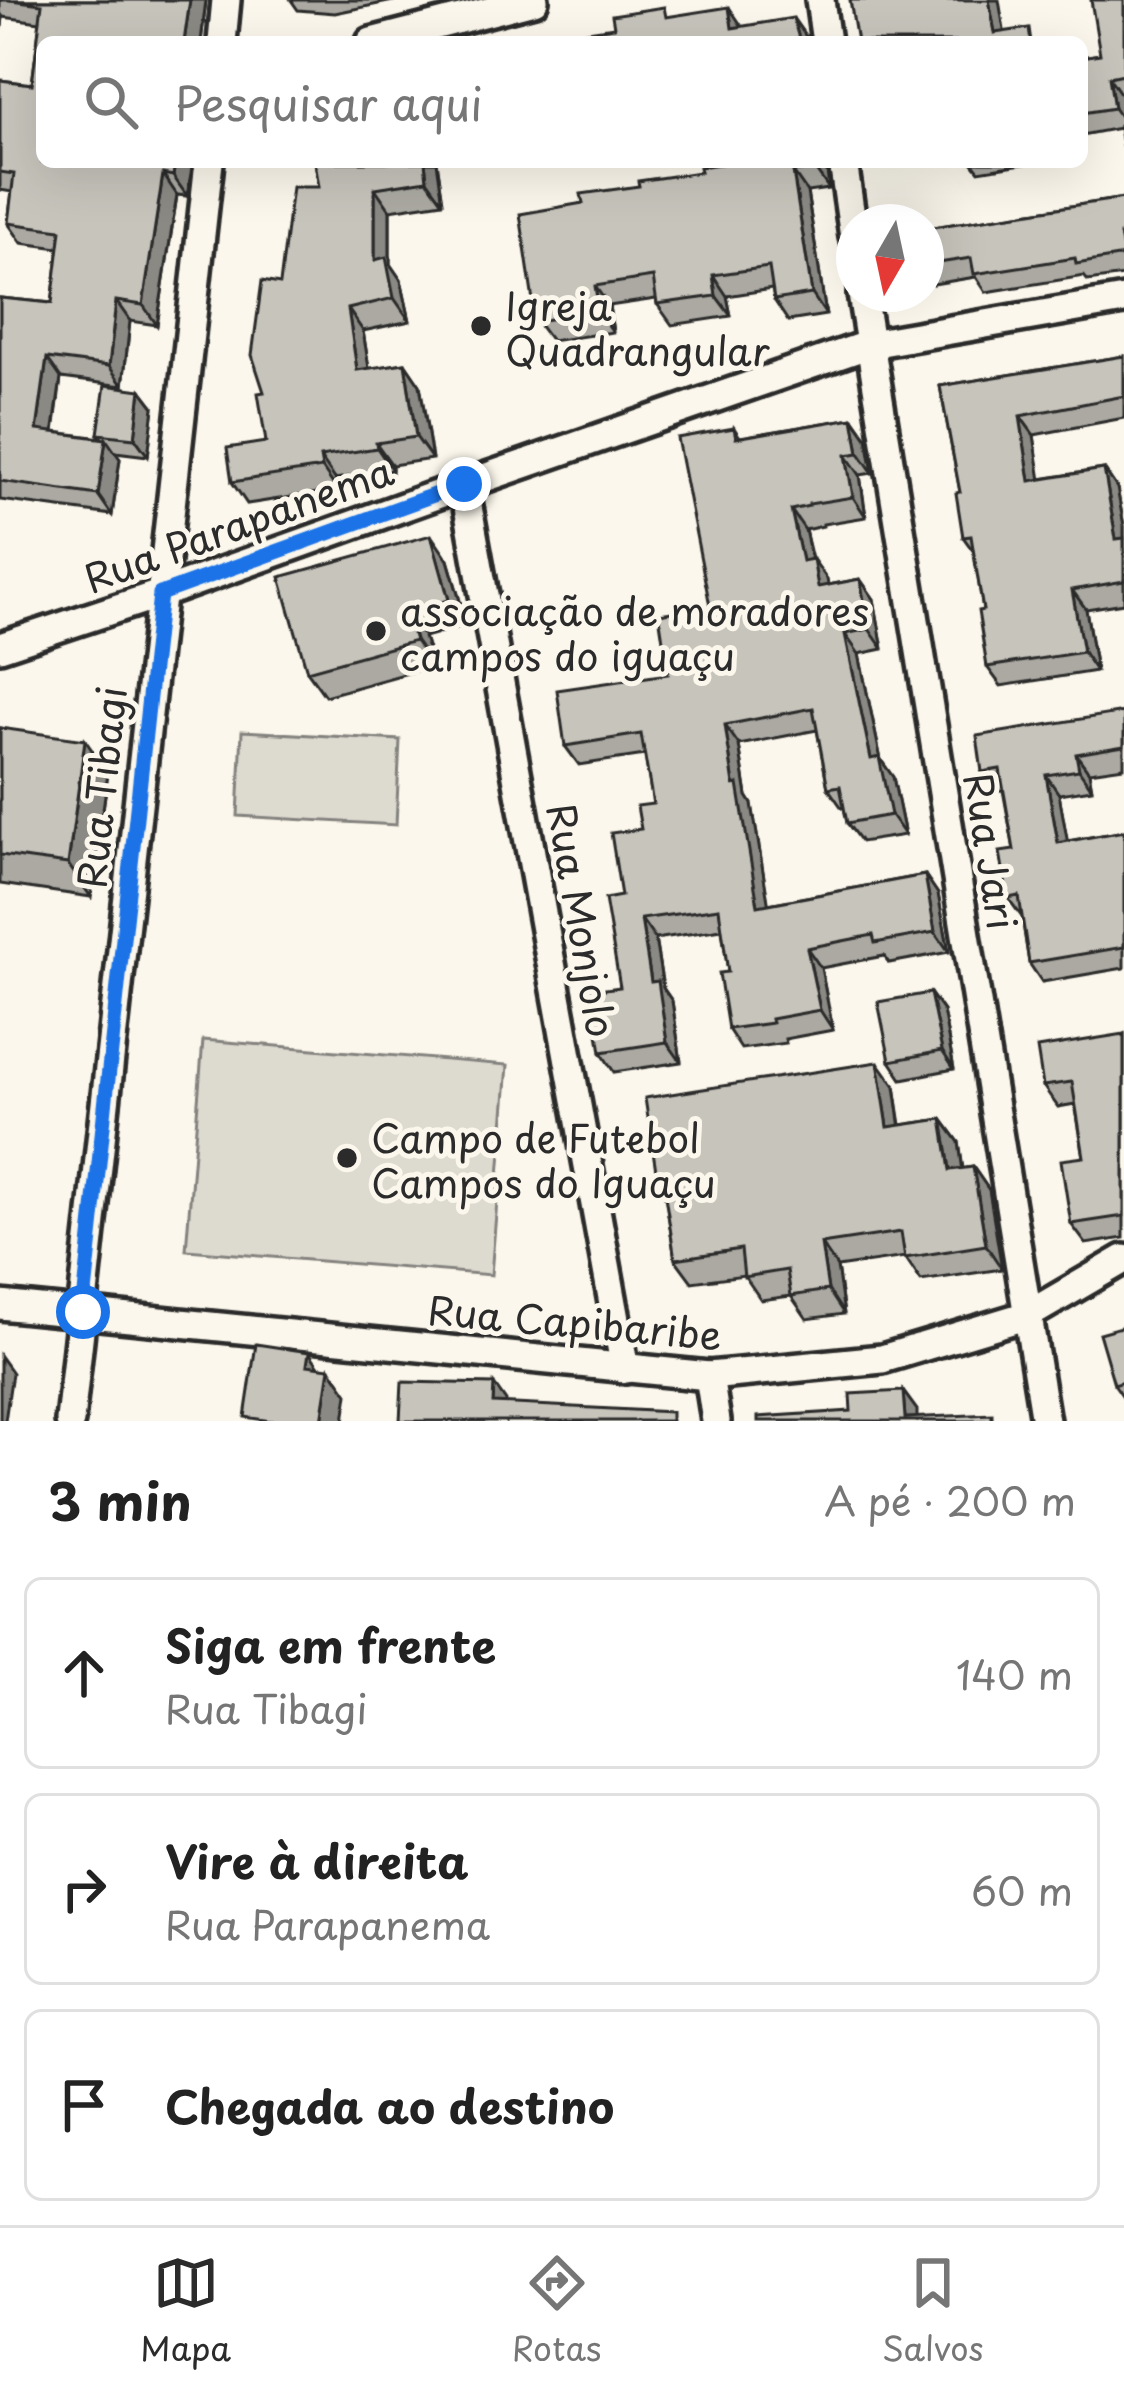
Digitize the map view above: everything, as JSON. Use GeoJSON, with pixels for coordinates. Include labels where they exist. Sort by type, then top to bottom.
{"type":"FeatureCollection","features":[{"type":"Feature","properties":{"kind":"street"},"geometry":{"type":"LineString","coordinates":[[223,36],[226,0]]}},
{"type":"Feature","properties":{"kind":"street"},"geometry":{"type":"LineString","coordinates":[[394,36],[534,0]]}},
{"type":"Feature","properties":{"kind":"street"},"geometry":{"type":"LineString","coordinates":[[820,0],[825,36]]}},
{"type":"Feature","properties":{"kind":"street","name":"Rua Tibagi"},"geometry":{"type":"LineString","coordinates":[[70,1421],[207,168]]}},
{"type":"Feature","properties":{"kind":"street"},"geometry":{"type":"LineString","coordinates":[[844,168],[849,204]]}},
{"type":"Feature","properties":{"kind":"street","name":"Rua Parapanema"},"geometry":{"type":"LineString","coordinates":[[0,647],[870,344],[1124,300]]}},
{"type":"Feature","properties":{"kind":"street","name":"Rua Jari"},"geometry":{"type":"LineString","coordinates":[[865,312],[1046,1421]]}},
{"type":"Feature","properties":{"kind":"street","name":"Rua Monjolo"},"geometry":{"type":"LineString","coordinates":[[464,484],[625,1369]]}},
{"type":"Feature","properties":{"kind":"street","name":"Rua Capibaribe"},"geometry":{"type":"LineString","coordinates":[[0,1305],[709,1376],[882,1359],[1028,1315],[1124,1259]]}},
{"type":"Feature","properties":{"kind":"street"},"geometry":{"type":"LineString","coordinates":[[709,1376],[716,1421]]}},
{"type":"Feature","properties":{"kind":"shaded area"},"geometry":{"type":"Polygon","coordinates":[[[242,731],[400,740],[396,825],[238,816],[242,731]]]}},
{"type":"Feature","properties":{"kind":"shaded area","name":"Campo de Futebol Campos do Iguaçu"},"geometry":{"type":"Polygon","coordinates":[[[203,1040],[508,1065],[491,1275],[186,1250],[203,1040]]]}},
{"type":"Feature","properties":{"kind":"building"},"geometry":{"type":"Polygon","coordinates":[[[10,0],[190,0],[185,36],[38,36],[42,4],[10,0]]]}},
{"type":"Feature","properties":{"kind":"building"},"geometry":{"type":"Polygon","coordinates":[[[850,0],[989,0],[995,33],[1029,28],[1030,36],[856,36],[850,0]]]}},
{"type":"Feature","properties":{"kind":"building"},"geometry":{"type":"Polygon","coordinates":[[[1091,0],[1124,0],[1124,74],[1109,77],[1114,108],[1088,112],[1088,56],[1100,54],[1091,0]]]}},
{"type":"Feature","properties":{"kind":"building"},"geometry":{"type":"Polygon","coordinates":[[[664,7],[666,17],[729,7],[732,28],[793,18],[798,36],[555,36],[614,27],[612,15],[664,7]]]}},
{"type":"Feature","properties":{"kind":"building"},"geometry":{"type":"Polygon","coordinates":[[[36,52],[36,168],[174,168],[173,176],[163,174],[143,305],[116,301],[109,366],[47,358],[37,430],[106,439],[98,495],[0,481],[0,298],[52,303],[61,230],[8,223],[14,174],[0,172],[0,80],[32,84],[36,52]]]}},
{"type":"Feature","properties":{"kind":"building"},"geometry":{"type":"Polygon","coordinates":[[[316,168],[426,168],[427,180],[375,188],[375,260],[386,257],[394,298],[348,309],[357,370],[405,363],[416,437],[320,457],[322,468],[232,482],[227,448],[266,442],[258,393],[264,392],[252,355],[262,281],[280,284],[292,187],[319,187],[316,168]]]}},
{"type":"Feature","properties":{"kind":"building"},"geometry":{"type":"Polygon","coordinates":[[[699,168],[815,168],[793,172],[812,294],[774,300],[769,267],[713,275],[716,296],[657,304],[653,277],[595,286],[599,312],[536,321],[520,214],[583,203],[581,194],[700,172],[699,168]]]}},
{"type":"Feature","properties":{"kind":"building"},"geometry":{"type":"Polygon","coordinates":[[[1124,198],[1124,234],[1120,235],[1124,256],[1076,264],[1075,258],[974,274],[971,258],[944,262],[944,225],[1124,198]]]}},
{"type":"Feature","properties":{"kind":"building"},"geometry":{"type":"Polygon","coordinates":[[[1124,356],[1124,396],[1020,416],[1030,481],[1104,469],[1116,539],[1124,538],[1124,581],[1072,590],[1083,652],[987,667],[971,536],[963,537],[956,493],[960,492],[940,386],[1124,356]]]}},
{"type":"Feature","properties":{"kind":"building"},"geometry":{"type":"Polygon","coordinates":[[[105,385],[141,390],[135,438],[98,434],[105,385]]]}},
{"type":"Feature","properties":{"kind":"building"},"geometry":{"type":"Polygon","coordinates":[[[853,418],[859,453],[846,455],[853,497],[791,510],[802,561],[813,559],[818,587],[860,579],[869,629],[845,634],[871,759],[879,757],[891,815],[847,823],[840,786],[828,788],[813,708],[725,725],[734,785],[738,784],[758,906],[925,875],[935,932],[875,943],[873,935],[807,948],[820,1010],[728,1029],[719,973],[728,972],[719,908],[641,919],[651,982],[658,981],[667,1042],[601,1052],[591,991],[620,987],[605,899],[621,896],[611,833],[641,829],[637,806],[653,804],[641,734],[565,746],[557,690],[668,674],[659,614],[710,606],[677,438],[734,428],[736,438],[853,418]]]}},
{"type":"Feature","properties":{"kind":"building","name":"associação de moradores campos do iguaçu"},"geometry":{"type":"Polygon","coordinates":[[[431,535],[449,600],[407,612],[415,641],[307,671],[280,577],[431,535]]]}},
{"type":"Feature","properties":{"kind":"building"},"geometry":{"type":"Polygon","coordinates":[[[1124,712],[1124,746],[1076,754],[1079,770],[1046,775],[1058,843],[1124,831],[1124,947],[1029,963],[1019,896],[1008,898],[1000,852],[1014,850],[1000,769],[982,772],[977,736],[1124,712]]]}},
{"type":"Feature","properties":{"kind":"building"},"geometry":{"type":"Polygon","coordinates":[[[0,728],[85,740],[68,864],[0,855],[0,728]]]}},
{"type":"Feature","properties":{"kind":"building"},"geometry":{"type":"Polygon","coordinates":[[[930,993],[942,1051],[890,1061],[878,1002],[930,993]]]}},
{"type":"Feature","properties":{"kind":"building"},"geometry":{"type":"Polygon","coordinates":[[[1124,1034],[1124,1216],[1071,1224],[1061,1160],[1084,1157],[1072,1082],[1043,1086],[1037,1048],[1124,1034]]]}},
{"type":"Feature","properties":{"kind":"building"},"geometry":{"type":"Polygon","coordinates":[[[878,1062],[888,1127],[942,1119],[950,1170],[973,1167],[986,1245],[905,1258],[901,1232],[821,1244],[828,1290],[791,1296],[787,1270],[744,1277],[741,1249],[675,1259],[645,1098],[878,1062]]]}},
{"type":"Feature","properties":{"kind":"building"},"geometry":{"type":"Polygon","coordinates":[[[1124,1326],[1124,1381],[1114,1384],[1099,1333],[1124,1326]]]}},
{"type":"Feature","properties":{"kind":"building"},"geometry":{"type":"Polygon","coordinates":[[[256,1344],[309,1352],[307,1365],[330,1368],[322,1421],[245,1417],[256,1344]]]}},
{"type":"Feature","properties":{"kind":"building"},"geometry":{"type":"Polygon","coordinates":[[[402,1382],[494,1384],[493,1403],[671,1412],[671,1421],[400,1421],[402,1382]]]}},
{"type":"Feature","properties":{"kind":"building"},"geometry":{"type":"Polygon","coordinates":[[[903,1391],[905,1418],[992,1414],[992,1421],[758,1421],[758,1417],[851,1411],[850,1394],[903,1391]]]}},
{"type":"Feature","properties":{"kind":"place","name":"Igreja Quadrangular"},"geometry":{"type":"Point","coordinates":[481,326]}},
{"type":"Feature","properties":{"kind":"place","name":"associação de moradores campos do iguaçu"},"geometry":{"type":"Point","coordinates":[376,631]}},
{"type":"Feature","properties":{"kind":"place","name":"Campo de Futebol Campos do Iguaçu"},"geometry":{"type":"Point","coordinates":[347,1158]}},
{"type":"Feature","properties":{"kind":"route"},"geometry":{"type":"LineString","coordinates":[[83,1312],[160,594],[464,484]]}}]}
